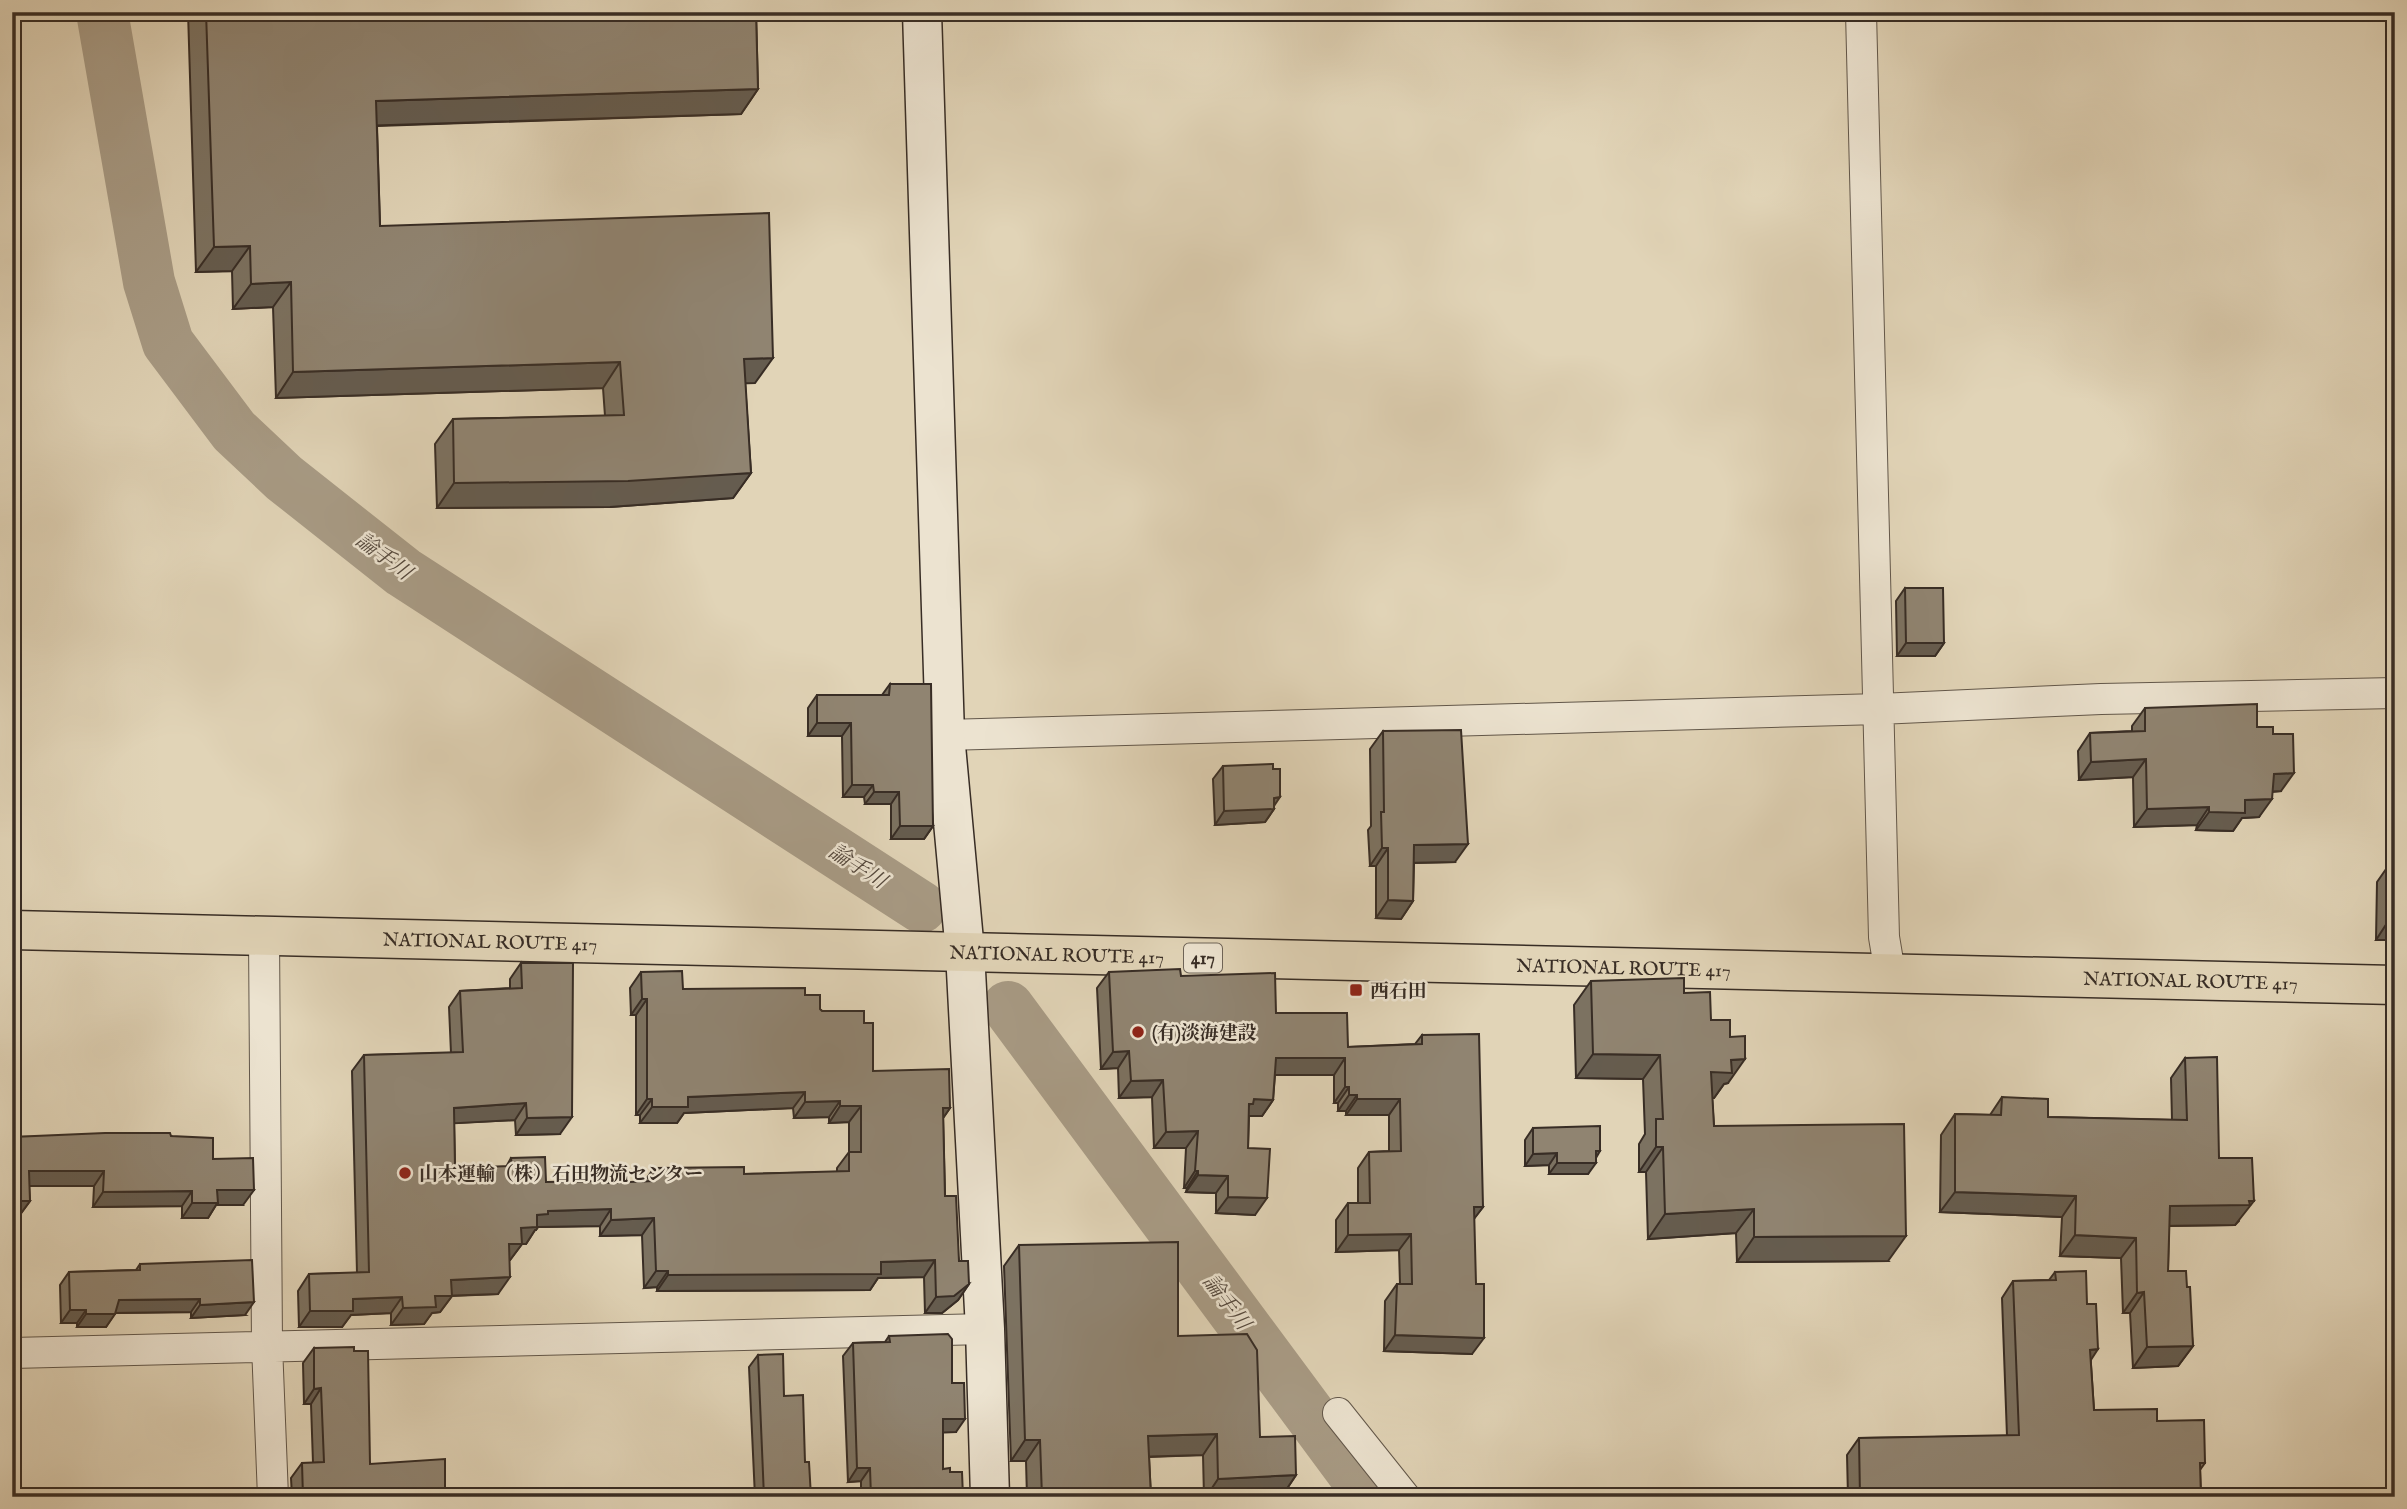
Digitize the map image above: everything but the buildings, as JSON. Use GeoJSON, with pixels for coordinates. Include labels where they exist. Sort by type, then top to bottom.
{"type":"FeatureCollection","features":[{"type":"Feature","properties":{"kind":"highway","name":"NATIONAL ROUTE 417"},"geometry":{"type":"LineString","coordinates":[[12,930],[2395,985]]}},
{"type":"Feature","properties":{"kind":"street"},"geometry":{"type":"LineString","coordinates":[[922,12],[945,735],[965,952],[985,1329],[990,1497]]}},
{"type":"Feature","properties":{"kind":"street"},"geometry":{"type":"LineString","coordinates":[[1861,12],[1884,937],[1890,972]]}},
{"type":"Feature","properties":{"kind":"street"},"geometry":{"type":"LineString","coordinates":[[945,735],[2395,692]]}},
{"type":"Feature","properties":{"kind":"street"},"geometry":{"type":"LineString","coordinates":[[264,936],[267,1345],[273,1497]]}},
{"type":"Feature","properties":{"kind":"street"},"geometry":{"type":"LineString","coordinates":[[12,1353],[985,1329]]}},
{"type":"Feature","properties":{"kind":"street"},"geometry":{"type":"LineString","coordinates":[[1338,1413],[1405,1497]]}},
{"type":"Feature","properties":{"kind":"waterway","name":"論手川"},"geometry":{"type":"LineString","coordinates":[[102,12],[149,282],[168,343],[234,431],[284,478],[403,572],[921,907]]}},
{"type":"Feature","properties":{"kind":"waterway","name":"論手川"},"geometry":{"type":"LineString","coordinates":[[1008,1007],[1371,1497]]}},
{"type":"Feature","properties":{"kind":"place","name":"西石田"},"geometry":{"type":"Point","coordinates":[1356,990]}},
{"type":"Feature","properties":{"kind":"place","name":"(有)淡海建設"},"geometry":{"type":"Point","coordinates":[1138,1032]}},
{"type":"Feature","properties":{"kind":"place","name":"山本運輸（株）石田物流センター"},"geometry":{"type":"Point","coordinates":[405,1173]}}]}
